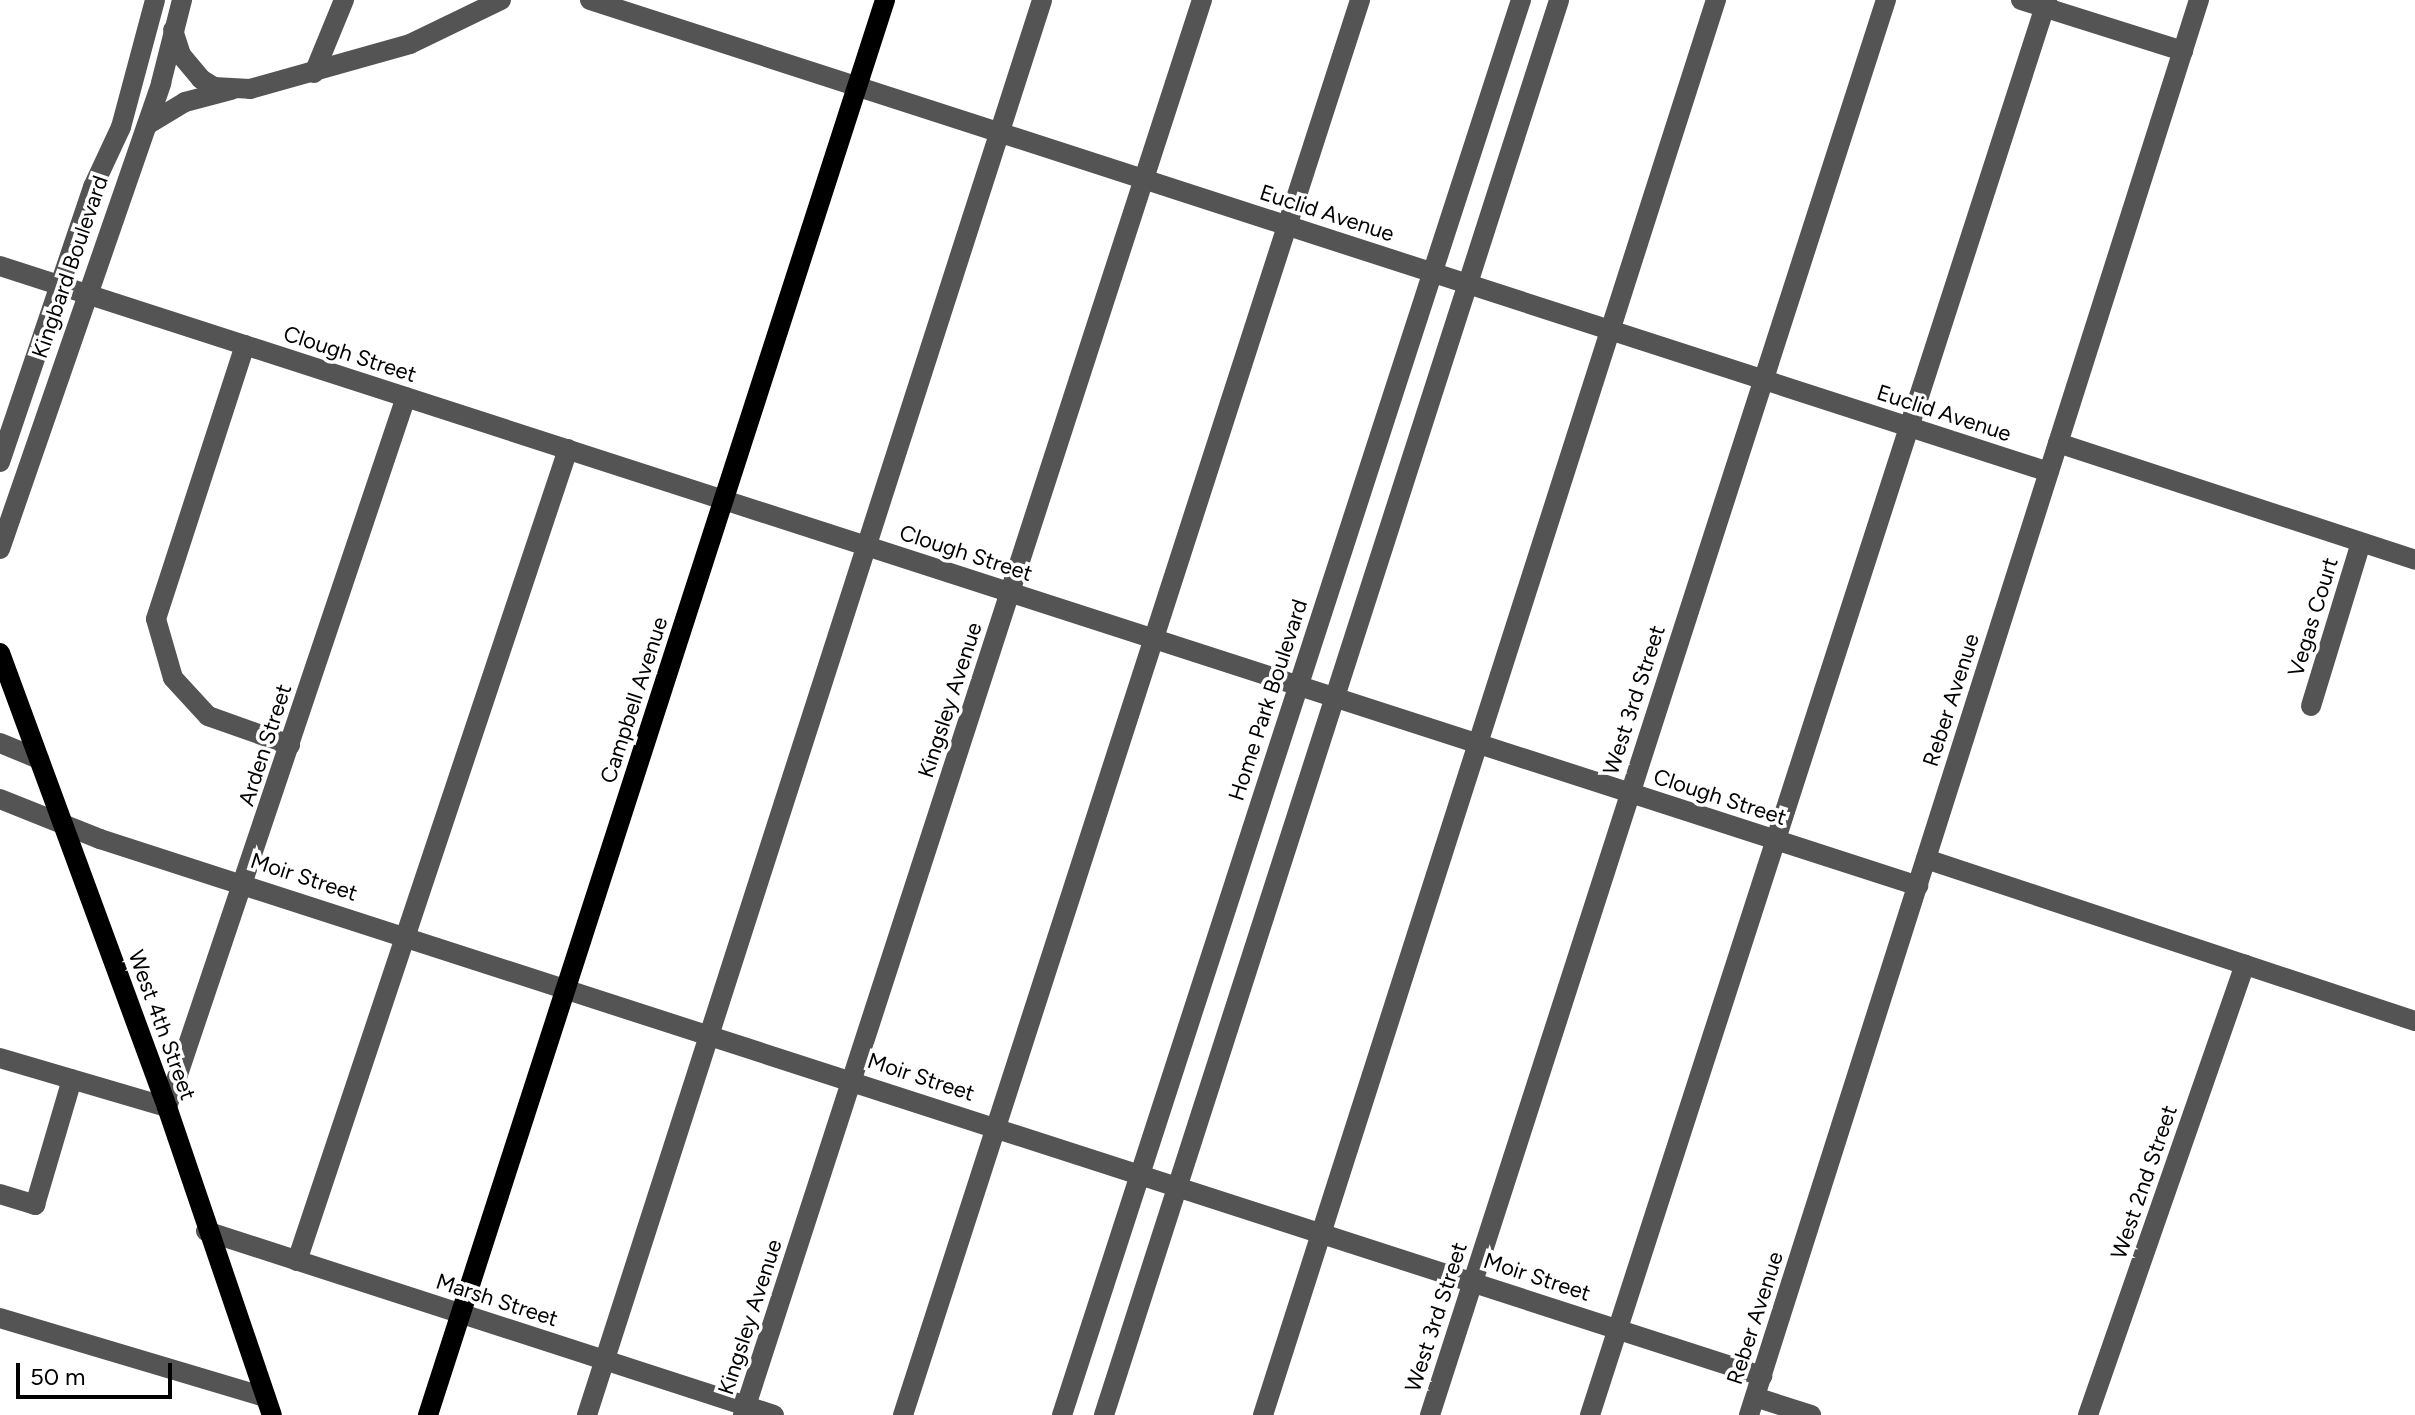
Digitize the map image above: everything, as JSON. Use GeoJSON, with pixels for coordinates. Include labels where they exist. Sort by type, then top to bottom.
{"type":"FeatureCollection","features":[{"type":"Feature","properties":{"kind":"main road","name":"Campbell Avenue"},"geometry":{"type":"LineString","coordinates":[[428,1415],[885,0]]}},
{"type":"Feature","properties":{"kind":"main road","name":"West 4th Street"},"geometry":{"type":"LineString","coordinates":[[0,653],[167,1107],[206,1231],[269,1409]]}},
{"type":"Feature","properties":{"kind":"street","name":"Kingbard Boulevard"},"geometry":{"type":"LineString","coordinates":[[0,462],[59,285],[121,127],[155,0]]}},
{"type":"Feature","properties":{"kind":"street"},"geometry":{"type":"LineString","coordinates":[[168,0],[173,36],[201,79],[231,90]]}},
{"type":"Feature","properties":{"kind":"street","name":"Kingbard Boulevard"},"geometry":{"type":"LineString","coordinates":[[0,549],[85,294],[147,125],[182,0]]}},
{"type":"Feature","properties":{"kind":"street"},"geometry":{"type":"LineString","coordinates":[[314,73],[344,0]]}},
{"type":"Feature","properties":{"kind":"street"},"geometry":{"type":"LineString","coordinates":[[147,125],[185,102],[314,73],[410,44],[501,0]]}},
{"type":"Feature","properties":{"kind":"street","name":"Euclid Avenue"},"geometry":{"type":"LineString","coordinates":[[590,0],[2049,472]]}},
{"type":"Feature","properties":{"kind":"street"},"geometry":{"type":"LineString","coordinates":[[587,1415],[1042,0]]}},
{"type":"Feature","properties":{"kind":"street","name":"Kingsley Avenue"},"geometry":{"type":"LineString","coordinates":[[744,1410],[1202,0]]}},
{"type":"Feature","properties":{"kind":"street"},"geometry":{"type":"LineString","coordinates":[[903,1415],[993,1126],[1156,640],[1360,0]]}},
{"type":"Feature","properties":{"kind":"street","name":"Home Park Boulevard"},"geometry":{"type":"LineString","coordinates":[[1062,1415],[1521,0]]}},
{"type":"Feature","properties":{"kind":"street"},"geometry":{"type":"LineString","coordinates":[[1104,1415],[1559,0]]}},
{"type":"Feature","properties":{"kind":"street"},"geometry":{"type":"LineString","coordinates":[[1263,1415],[1716,0]]}},
{"type":"Feature","properties":{"kind":"street","name":"West 3rd Street"},"geometry":{"type":"LineString","coordinates":[[1430,1415],[1886,0]]}},
{"type":"Feature","properties":{"kind":"street"},"geometry":{"type":"LineString","coordinates":[[2021,0],[2046,4],[2183,51]]}},
{"type":"Feature","properties":{"kind":"street","name":"Reber Avenue"},"geometry":{"type":"LineString","coordinates":[[1752,1406],[2199,0]]}},
{"type":"Feature","properties":{"kind":"street"},"geometry":{"type":"LineString","coordinates":[[1590,1415],[1772,839],[2046,4]]}},
{"type":"Feature","properties":{"kind":"street","name":"Clough Street"},"geometry":{"type":"LineString","coordinates":[[0,266],[1918,886]]}},
{"type":"Feature","properties":{"kind":"street"},"geometry":{"type":"LineString","coordinates":[[245,345],[156,619],[173,678],[208,716],[290,745]]}},
{"type":"Feature","properties":{"kind":"street","name":"Arden Street"},"geometry":{"type":"LineString","coordinates":[[167,1107],[245,883],[406,397]]}},
{"type":"Feature","properties":{"kind":"street"},"geometry":{"type":"LineString","coordinates":[[2058,443],[2415,560]]}},
{"type":"Feature","properties":{"kind":"street"},"geometry":{"type":"LineString","coordinates":[[297,1261],[568,449]]}},
{"type":"Feature","properties":{"kind":"street","name":"Vegas Court"},"geometry":{"type":"LineString","coordinates":[[2311,706],[2361,542]]}},
{"type":"Feature","properties":{"kind":"street"},"geometry":{"type":"LineString","coordinates":[[0,743],[39,759]]}},
{"type":"Feature","properties":{"kind":"street","name":"Moir Street"},"geometry":{"type":"LineString","coordinates":[[0,799],[63,827],[567,987],[1762,1376]]}},
{"type":"Feature","properties":{"kind":"street"},"geometry":{"type":"LineString","coordinates":[[1926,859],[2415,1021]]}},
{"type":"Feature","properties":{"kind":"street","name":"West 2nd Street"},"geometry":{"type":"LineString","coordinates":[[2088,1415],[2245,965]]}},
{"type":"Feature","properties":{"kind":"street"},"geometry":{"type":"LineString","coordinates":[[1,1053],[72,1079],[167,1107]]}},
{"type":"Feature","properties":{"kind":"street"},"geometry":{"type":"LineString","coordinates":[[0,1194],[35,1205],[72,1079]]}},
{"type":"Feature","properties":{"kind":"street","name":"Marsh Street"},"geometry":{"type":"LineString","coordinates":[[206,1231],[605,1360],[744,1410],[774,1415]]}},
{"type":"Feature","properties":{"kind":"street"},"geometry":{"type":"LineString","coordinates":[[0,1318],[269,1409]]}},
{"type":"Feature","properties":{"kind":"street"},"geometry":{"type":"LineString","coordinates":[[1752,1406],[1811,1415]]}}]}
